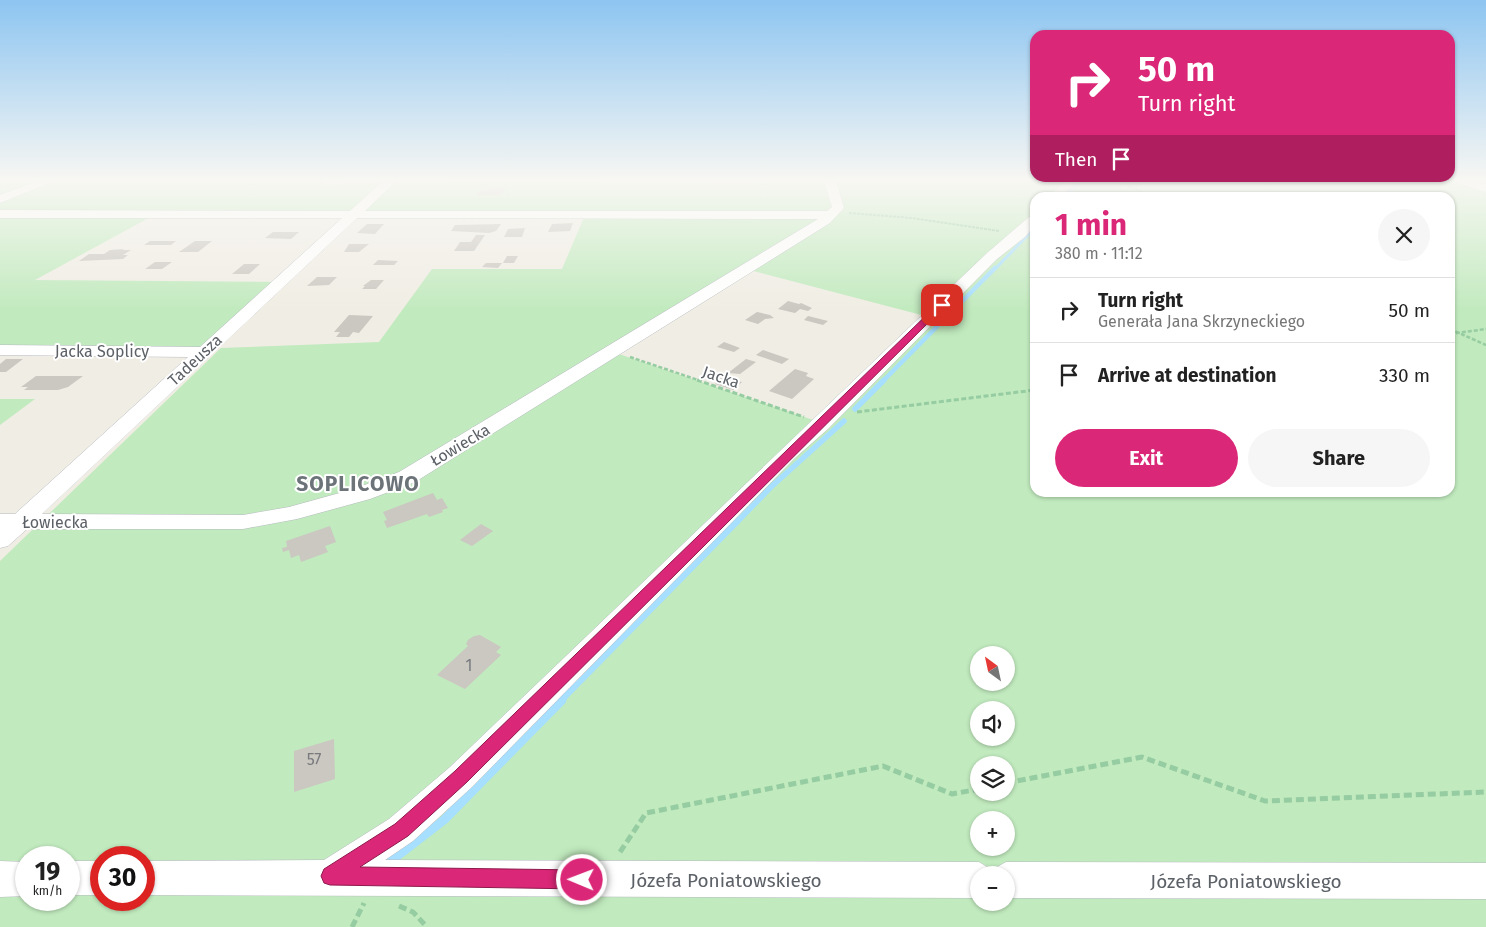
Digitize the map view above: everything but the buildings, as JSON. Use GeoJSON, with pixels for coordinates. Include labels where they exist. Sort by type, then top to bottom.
{"type":"FeatureCollection","features":[{"type":"Feature","properties":{"kind":"street","name":"Tadeusza"},"geometry":{"type":"LineString","coordinates":[[0,540],[10,521],[204,352],[342,224]]}},
{"type":"Feature","properties":{"kind":"street","name":"Łowiecka"},"geometry":{"type":"LineString","coordinates":[[10,521],[243,522],[322,506],[407,477],[613,352],[816,224]]}},
{"type":"Feature","properties":{"kind":"street"},"geometry":{"type":"LineString","coordinates":[[330,876],[401,830],[461,777],[788,454],[992,256],[1020,234],[1029,224]]}},
{"type":"Feature","properties":{"kind":"street","name":"Jacka Soplicy"},"geometry":{"type":"LineString","coordinates":[[0,350],[204,352]]}},
{"type":"Feature","properties":{"kind":"street","name":"Józefa Poniatowskiego"},"geometry":{"type":"LineString","coordinates":[[155,878],[330,876],[601,880],[970,880]]}},
{"type":"Feature","properties":{"kind":"street"},"geometry":{"type":"LineString","coordinates":[[0,879],[15,879]]}},
{"type":"Feature","properties":{"kind":"street","name":"Józefa Poniatowskiego"},"geometry":{"type":"LineString","coordinates":[[1015,880],[1486,881]]}},
{"type":"Feature","properties":{"kind":"path"},"geometry":{"type":"LineString","coordinates":[[954,224],[1020,234]]}},
{"type":"Feature","properties":{"kind":"path"},"geometry":{"type":"LineString","coordinates":[[1455,333],[1486,329]]}},
{"type":"Feature","properties":{"kind":"path"},"geometry":{"type":"LineString","coordinates":[[1455,332],[1486,345]]}},
{"type":"Feature","properties":{"kind":"path","name":"Jacka"},"geometry":{"type":"LineString","coordinates":[[613,352],[828,417],[1030,391]]}},
{"type":"Feature","properties":{"kind":"path"},"geometry":{"type":"LineString","coordinates":[[1015,781],[1142,757],[1265,801],[1486,792]]}},
{"type":"Feature","properties":{"kind":"path"},"geometry":{"type":"LineString","coordinates":[[601,880],[646,813],[883,766],[952,794],[970,791]]}},
{"type":"Feature","properties":{"kind":"path"},"geometry":{"type":"LineString","coordinates":[[352,927],[365,900]]}},
{"type":"Feature","properties":{"kind":"green space"},"geometry":{"type":"Polygon","coordinates":[[[0,224],[137,224],[35,280],[280,282],[204,352],[0,349],[0,224]]]}},
{"type":"Feature","properties":{"kind":"green space"},"geometry":{"type":"Polygon","coordinates":[[[581,224],[1030,224],[1030,497],[1455,497],[1455,224],[1486,224],[1486,927],[0,927],[0,561],[221,348],[379,342],[432,269],[562,269],[581,224]],[[746,269],[613,352],[822,423],[929,317],[746,269]]]}},
{"type":"Feature","properties":{"kind":"green space"},"geometry":{"type":"Polygon","coordinates":[[[0,399],[35,399],[0,425],[0,399]]]}},
{"type":"Feature","properties":{"kind":"waterway"},"geometry":{"type":"LineString","coordinates":[[994,270],[1030,233]]}},
{"type":"Feature","properties":{"kind":"waterway"},"geometry":{"type":"LineString","coordinates":[[883,381],[995,268]]}},
{"type":"Feature","properties":{"kind":"waterway"},"geometry":{"type":"LineString","coordinates":[[855,409],[883,381]]}},
{"type":"Feature","properties":{"kind":"waterway"},"geometry":{"type":"LineString","coordinates":[[736,523],[771,487],[844,421]]}},
{"type":"Feature","properties":{"kind":"waterway"},"geometry":{"type":"LineString","coordinates":[[560,701],[737,521]]}},
{"type":"Feature","properties":{"kind":"waterway"},"geometry":{"type":"LineString","coordinates":[[387,864],[444,820],[562,700]]}},
{"type":"Feature","properties":{"kind":"district","name":"SOPLICOWO"},"geometry":{"type":"Point","coordinates":[358,484]}},
{"type":"Feature","properties":{"kind":"route"},"geometry":{"type":"LineString","coordinates":[[582,880],[330,876],[401,830],[461,777],[788,454],[822,424],[942,305]]}}]}
